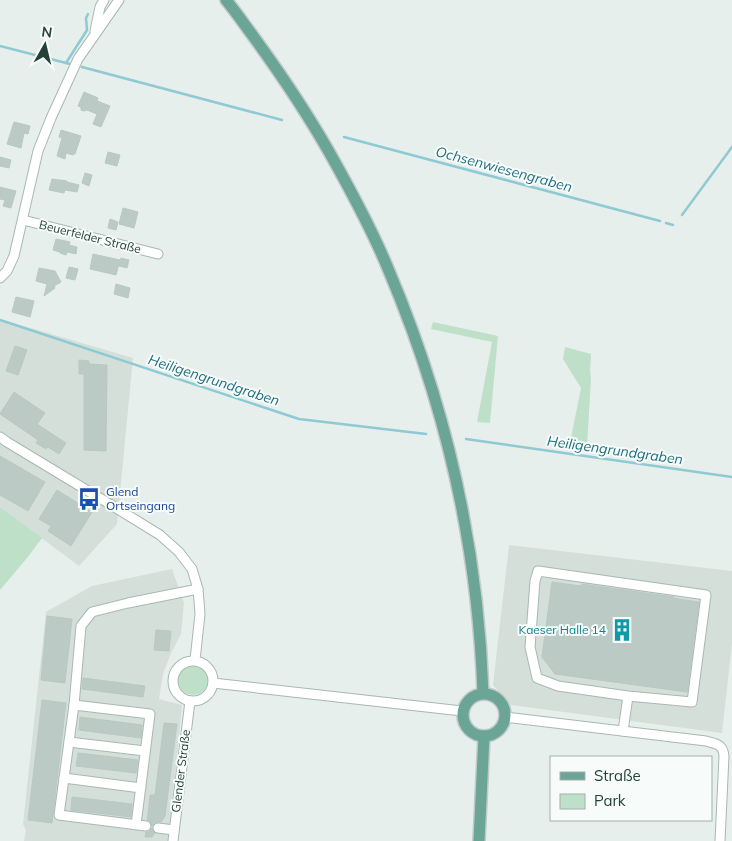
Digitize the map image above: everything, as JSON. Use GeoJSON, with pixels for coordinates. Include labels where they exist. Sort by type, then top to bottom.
{"type":"FeatureCollection","features":[{"type":"Feature","properties":{"kind":"main road"},"geometry":{"type":"LineString","coordinates":[[226,0],[280,73],[313,124],[362,213],[389,271],[414,334],[443,426],[462,504],[477,604],[483,693]]}},
{"type":"Feature","properties":{"kind":"main road"},"geometry":{"type":"LineString","coordinates":[[483,693],[495,696],[500,700],[505,717],[504,724],[500,729],[495,734],[489,736],[475,735],[469,731],[462,719],[462,711],[469,699],[483,693]]}},
{"type":"Feature","properties":{"kind":"main road"},"geometry":{"type":"LineString","coordinates":[[479,841],[484,736]]}},
{"type":"Feature","properties":{"kind":"street"},"geometry":{"type":"LineString","coordinates":[[94,36],[100,7],[104,0]]}},
{"type":"Feature","properties":{"kind":"street","name":"Beuerfelder Straße"},"geometry":{"type":"LineString","coordinates":[[0,278],[7,270],[14,256],[38,151],[51,118],[78,59],[119,0]]}},
{"type":"Feature","properties":{"kind":"street","name":"Beuerfelder Straße"},"geometry":{"type":"LineString","coordinates":[[23,220],[158,254]]}},
{"type":"Feature","properties":{"kind":"street"},"geometry":{"type":"LineString","coordinates":[[0,437],[160,535],[179,552],[192,569],[198,589],[200,614],[195,660]]}},
{"type":"Feature","properties":{"kind":"street"},"geometry":{"type":"LineString","coordinates":[[538,571],[706,595],[692,702],[628,696],[558,686],[537,678],[530,647],[535,580],[538,571]]}},
{"type":"Feature","properties":{"kind":"street"},"geometry":{"type":"LineString","coordinates":[[146,826],[59,815],[74,705],[81,626],[92,612],[198,589]]}},
{"type":"Feature","properties":{"kind":"street"},"geometry":{"type":"LineString","coordinates":[[195,660],[205,664],[211,672],[213,682],[211,690],[206,696],[198,700],[190,700],[182,697],[175,691],[173,682],[174,674],[179,666],[195,660]]}},
{"type":"Feature","properties":{"kind":"street"},"geometry":{"type":"LineString","coordinates":[[213,682],[462,711]]}},
{"type":"Feature","properties":{"kind":"street"},"geometry":{"type":"LineString","coordinates":[[623,731],[628,696]]}},
{"type":"Feature","properties":{"kind":"street","name":"Glender Straße"},"geometry":{"type":"LineString","coordinates":[[173,841],[190,700]]}},
{"type":"Feature","properties":{"kind":"street"},"geometry":{"type":"LineString","coordinates":[[74,705],[150,714],[136,825]]}},
{"type":"Feature","properties":{"kind":"street"},"geometry":{"type":"LineString","coordinates":[[505,717],[706,741],[719,745],[723,750],[724,756],[720,841]]}},
{"type":"Feature","properties":{"kind":"street"},"geometry":{"type":"LineString","coordinates":[[69,742],[145,751]]}},
{"type":"Feature","properties":{"kind":"street"},"geometry":{"type":"LineString","coordinates":[[64,778],[141,788]]}},
{"type":"Feature","properties":{"kind":"street"},"geometry":{"type":"LineString","coordinates":[[158,828],[174,830]]}},
{"type":"Feature","properties":{"kind":"shaded area"},"geometry":{"type":"Polygon","coordinates":[[[0,319],[133,358],[117,524],[79,566],[0,507],[0,319]]]}},
{"type":"Feature","properties":{"kind":"shaded area"},"geometry":{"type":"Polygon","coordinates":[[[509,545],[732,571],[732,644],[722,733],[511,705],[493,685],[509,545]]]}},
{"type":"Feature","properties":{"kind":"shaded area"},"geometry":{"type":"Polygon","coordinates":[[[172,569],[184,603],[181,634],[163,674],[159,699],[182,705],[169,841],[24,841],[26,830],[23,824],[46,612],[92,586],[172,569]]]}},
{"type":"Feature","properties":{"kind":"green space"},"geometry":{"type":"Polygon","coordinates":[[[433,322],[498,336],[490,423],[477,422],[492,342],[431,329],[433,322]]]}},
{"type":"Feature","properties":{"kind":"green space"},"geometry":{"type":"Polygon","coordinates":[[[565,347],[591,354],[587,448],[583,452],[569,448],[581,388],[563,359],[565,347]]]}},
{"type":"Feature","properties":{"kind":"green space"},"geometry":{"type":"Polygon","coordinates":[[[0,507],[42,538],[0,590],[0,507]]]}},
{"type":"Feature","properties":{"kind":"green space"},"geometry":{"type":"Polygon","coordinates":[[[193,665],[203,670],[208,680],[203,690],[193,695],[183,690],[178,680],[183,670],[193,665]]]}},
{"type":"Feature","properties":{"kind":"building"},"geometry":{"type":"Polygon","coordinates":[[[84,92],[98,98],[97,101],[110,106],[101,127],[93,124],[97,114],[81,110],[81,107],[78,106],[84,92]]]}},
{"type":"Feature","properties":{"kind":"building"},"geometry":{"type":"Polygon","coordinates":[[[14,122],[30,126],[28,134],[24,133],[21,148],[7,144],[14,122]]]}},
{"type":"Feature","properties":{"kind":"building"},"geometry":{"type":"Polygon","coordinates":[[[61,130],[81,136],[75,154],[66,153],[65,159],[57,156],[62,138],[59,137],[61,130]]]}},
{"type":"Feature","properties":{"kind":"building"},"geometry":{"type":"Polygon","coordinates":[[[108,152],[120,155],[117,166],[105,163],[108,152]]]}},
{"type":"Feature","properties":{"kind":"building"},"geometry":{"type":"Polygon","coordinates":[[[0,157],[11,160],[9,168],[0,166],[0,157]]]}},
{"type":"Feature","properties":{"kind":"building"},"geometry":{"type":"Polygon","coordinates":[[[85,173],[92,175],[89,186],[82,183],[85,173]]]}},
{"type":"Feature","properties":{"kind":"building"},"geometry":{"type":"Polygon","coordinates":[[[52,179],[79,185],[77,192],[65,190],[64,193],[49,190],[52,179]]]}},
{"type":"Feature","properties":{"kind":"building"},"geometry":{"type":"Polygon","coordinates":[[[0,187],[16,191],[11,208],[3,206],[5,200],[0,199],[0,187]]]}},
{"type":"Feature","properties":{"kind":"building"},"geometry":{"type":"Polygon","coordinates":[[[123,208],[138,212],[134,228],[119,224],[123,208]]]}},
{"type":"Feature","properties":{"kind":"building"},"geometry":{"type":"Polygon","coordinates":[[[110,219],[118,222],[116,230],[108,228],[110,219]]]}},
{"type":"Feature","properties":{"kind":"building"},"geometry":{"type":"Polygon","coordinates":[[[56,239],[70,242],[69,245],[77,247],[76,254],[67,252],[66,255],[53,250],[56,239]]]}},
{"type":"Feature","properties":{"kind":"building"},"geometry":{"type":"Polygon","coordinates":[[[93,254],[120,260],[116,275],[90,269],[93,254]]]}},
{"type":"Feature","properties":{"kind":"building"},"geometry":{"type":"Polygon","coordinates":[[[121,258],[129,260],[127,268],[119,266],[121,258]]]}},
{"type":"Feature","properties":{"kind":"building"},"geometry":{"type":"Polygon","coordinates":[[[69,267],[78,269],[75,280],[66,278],[69,267]]]}},
{"type":"Feature","properties":{"kind":"building"},"geometry":{"type":"Polygon","coordinates":[[[39,268],[55,271],[61,282],[44,296],[47,284],[36,281],[39,268]]]}},
{"type":"Feature","properties":{"kind":"building"},"geometry":{"type":"Polygon","coordinates":[[[116,284],[130,288],[128,298],[114,294],[116,284]]]}},
{"type":"Feature","properties":{"kind":"building"},"geometry":{"type":"Polygon","coordinates":[[[16,297],[34,301],[30,317],[12,312],[16,297]]]}},
{"type":"Feature","properties":{"kind":"building"},"geometry":{"type":"Polygon","coordinates":[[[15,346],[27,350],[18,375],[6,371],[15,346]]]}},
{"type":"Feature","properties":{"kind":"building"},"geometry":{"type":"Polygon","coordinates":[[[79,360],[89,361],[89,364],[107,365],[106,451],[84,450],[84,374],[79,374],[79,360]]]}},
{"type":"Feature","properties":{"kind":"building"},"geometry":{"type":"Polygon","coordinates":[[[14,392],[45,413],[37,424],[66,443],[59,454],[48,447],[46,449],[36,443],[38,440],[0,414],[14,392]]]}},
{"type":"Feature","properties":{"kind":"building"},"geometry":{"type":"Polygon","coordinates":[[[0,456],[45,482],[28,511],[0,495],[0,456]]]}},
{"type":"Feature","properties":{"kind":"building"},"geometry":{"type":"Polygon","coordinates":[[[57,490],[92,512],[71,546],[48,531],[51,526],[39,519],[57,490]]]}},
{"type":"Feature","properties":{"kind":"building","name":"Kaeser Halle 14"},"geometry":{"type":"Polygon","coordinates":[[[552,582],[581,586],[582,584],[699,602],[687,692],[555,674],[542,657],[552,582]]]}},
{"type":"Feature","properties":{"kind":"building"},"geometry":{"type":"Polygon","coordinates":[[[47,616],[72,619],[65,683],[41,680],[47,616]]]}},
{"type":"Feature","properties":{"kind":"building"},"geometry":{"type":"Polygon","coordinates":[[[156,630],[171,631],[169,651],[154,650],[156,630]]]}},
{"type":"Feature","properties":{"kind":"building"},"geometry":{"type":"Polygon","coordinates":[[[83,678],[145,686],[143,697],[82,689],[83,678]]]}},
{"type":"Feature","properties":{"kind":"building"},"geometry":{"type":"Polygon","coordinates":[[[42,700],[66,703],[52,823],[28,820],[42,700]]]}},
{"type":"Feature","properties":{"kind":"building"},"geometry":{"type":"Polygon","coordinates":[[[80,717],[142,725],[141,738],[79,730],[80,717]]]}},
{"type":"Feature","properties":{"kind":"building"},"geometry":{"type":"Polygon","coordinates":[[[164,723],[177,724],[165,816],[161,822],[155,822],[152,826],[150,821],[147,820],[150,795],[155,795],[164,723]]]}},
{"type":"Feature","properties":{"kind":"building"},"geometry":{"type":"Polygon","coordinates":[[[78,753],[138,760],[136,773],[76,766],[78,753]]]}},
{"type":"Feature","properties":{"kind":"building"},"geometry":{"type":"Polygon","coordinates":[[[72,797],[132,804],[131,817],[71,810],[72,797]]]}},
{"type":"Feature","properties":{"kind":"building"},"geometry":{"type":"Polygon","coordinates":[[[152,828],[155,833],[152,837],[145,837],[146,832],[149,832],[152,828]]]}},
{"type":"Feature","properties":{"kind":"waterway"},"geometry":{"type":"LineString","coordinates":[[66,63],[87,30],[86,18],[88,14]]}},
{"type":"Feature","properties":{"kind":"waterway","name":"Ochsenwiesengraben"},"geometry":{"type":"LineString","coordinates":[[0,46],[70,64]]}},
{"type":"Feature","properties":{"kind":"waterway","name":"Ochsenwiesengraben"},"geometry":{"type":"LineString","coordinates":[[82,67],[282,120]]}},
{"type":"Feature","properties":{"kind":"waterway","name":"Ochsenwiesengraben"},"geometry":{"type":"LineString","coordinates":[[344,137],[660,221]]}},
{"type":"Feature","properties":{"kind":"waterway","name":"Ochsenwiesengraben"},"geometry":{"type":"LineString","coordinates":[[682,215],[732,147]]}},
{"type":"Feature","properties":{"kind":"waterway","name":"Ochsenwiesengraben"},"geometry":{"type":"LineString","coordinates":[[666,223],[673,225]]}},
{"type":"Feature","properties":{"kind":"waterway","name":"Heiligengrundgraben"},"geometry":{"type":"LineString","coordinates":[[0,320],[299,419],[426,434]]}},
{"type":"Feature","properties":{"kind":"waterway","name":"Heiligengrundgraben"},"geometry":{"type":"LineString","coordinates":[[466,439],[732,477]]}},
{"type":"Feature","properties":{"kind":"place","name":"Glend Ortseingang"},"geometry":{"type":"Point","coordinates":[89,499]}},
{"type":"Feature","properties":{"kind":"place","name":"Kaeser Halle 14"},"geometry":{"type":"Point","coordinates":[622,630]}}]}
